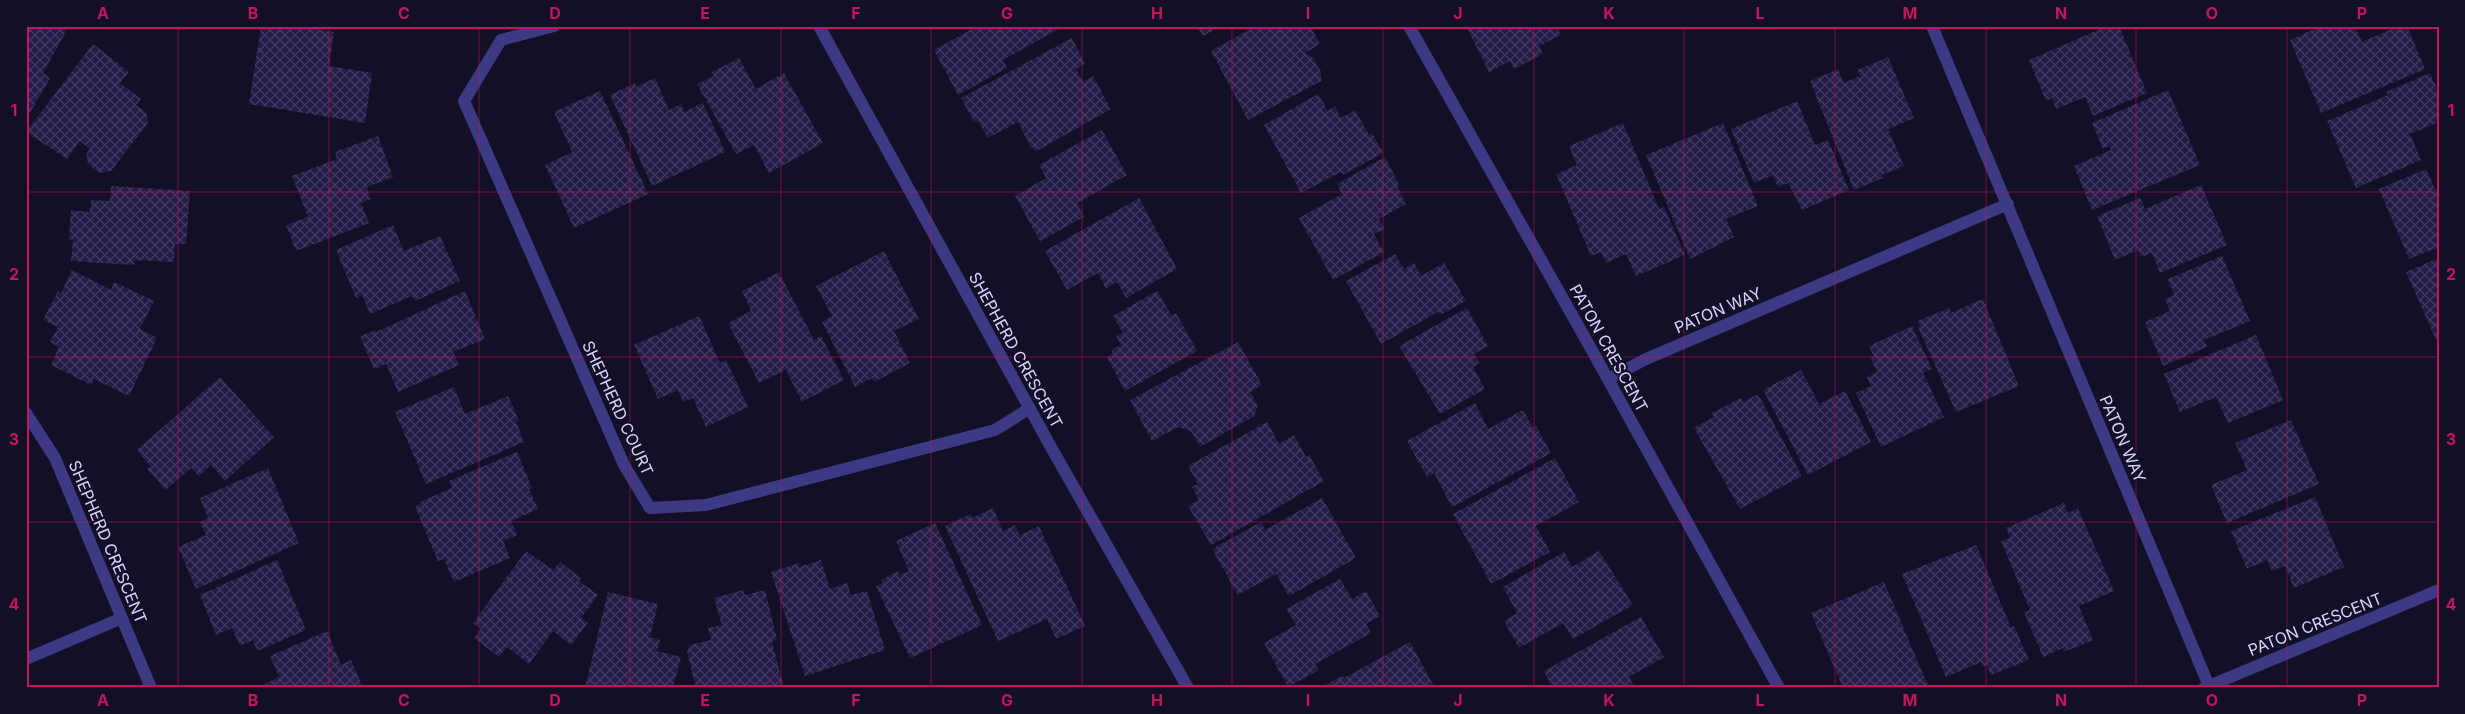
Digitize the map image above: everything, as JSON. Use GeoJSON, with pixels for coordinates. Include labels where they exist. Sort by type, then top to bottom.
{"type":"FeatureCollection","features":[{"type":"Feature","properties":{"kind":"street","name":"SHEPHERD COURT"},"geometry":{"type":"LineString","coordinates":[[554,26],[501,40],[464,101],[624,465],[650,508],[706,506],[994,430],[1030,408]]}},
{"type":"Feature","properties":{"kind":"street","name":"SHEPHERD CRESCENT"},"geometry":{"type":"LineString","coordinates":[[819,26],[1030,408],[1188,688]]}},
{"type":"Feature","properties":{"kind":"street","name":"PATON CRESCENT"},"geometry":{"type":"LineString","coordinates":[[1409,26],[1779,688]]}},
{"type":"Feature","properties":{"kind":"street","name":"PATON WAY"},"geometry":{"type":"LineString","coordinates":[[1932,26],[2008,204],[2206,687]]}},
{"type":"Feature","properties":{"kind":"street","name":"PATON WAY"},"geometry":{"type":"LineString","coordinates":[[1608,379],[1646,359],[2008,204]]}},
{"type":"Feature","properties":{"kind":"street","name":"SHEPHERD CRESCENT"},"geometry":{"type":"LineString","coordinates":[[26,413],[55,458],[151,688]]}},
{"type":"Feature","properties":{"kind":"street","name":"PATON CRESCENT"},"geometry":{"type":"LineString","coordinates":[[2206,687],[2439,590]]}},
{"type":"Feature","properties":{"kind":"street"},"geometry":{"type":"LineString","coordinates":[[26,659],[122,618]]}},
{"type":"Feature","properties":{"kind":"building"},"geometry":{"type":"Polygon","coordinates":[[[26,26],[69,26],[43,73],[50,78],[26,120],[26,26]]]}},
{"type":"Feature","properties":{"kind":"building"},"geometry":{"type":"Polygon","coordinates":[[[261,26],[299,26],[334,32],[329,66],[372,73],[365,123],[249,104],[261,26]]]}},
{"type":"Feature","properties":{"kind":"building"},"geometry":{"type":"Polygon","coordinates":[[[971,26],[1058,26],[1059,29],[1003,60],[1007,68],[958,95],[934,50],[972,29],[971,26]]]}},
{"type":"Feature","properties":{"kind":"building"},"geometry":{"type":"Polygon","coordinates":[[[1197,26],[1221,26],[1203,36],[1197,26]]]}},
{"type":"Feature","properties":{"kind":"building"},"geometry":{"type":"Polygon","coordinates":[[[1256,26],[1310,26],[1320,44],[1305,53],[1313,58],[1321,72],[1321,81],[1248,120],[1211,51],[1256,26]]]}},
{"type":"Feature","properties":{"kind":"building"},"geometry":{"type":"Polygon","coordinates":[[[1466,26],[1557,26],[1561,35],[1539,46],[1543,54],[1514,69],[1510,61],[1489,72],[1466,26]]]}},
{"type":"Feature","properties":{"kind":"building"},"geometry":{"type":"Polygon","coordinates":[[[2107,26],[2119,26],[2147,93],[2093,116],[2085,97],[2056,109],[2052,98],[2046,101],[2029,60],[2107,26]]]}},
{"type":"Feature","properties":{"kind":"building"},"geometry":{"type":"Polygon","coordinates":[[[2321,26],[2355,26],[2362,42],[2398,26],[2407,26],[2425,69],[2321,113],[2290,40],[2321,26]]]}},
{"type":"Feature","properties":{"kind":"building"},"geometry":{"type":"Polygon","coordinates":[[[1072,38],[1085,64],[1076,69],[1083,82],[1093,76],[1111,109],[1035,152],[1033,147],[1031,148],[1018,122],[988,138],[978,121],[974,122],[961,98],[1072,38]]]}},
{"type":"Feature","properties":{"kind":"building"},"geometry":{"type":"Polygon","coordinates":[[[93,44],[129,72],[120,83],[141,99],[136,105],[146,112],[148,123],[111,171],[100,173],[88,164],[86,154],[90,149],[80,141],[67,159],[26,132],[93,44]]]}},
{"type":"Feature","properties":{"kind":"building"},"geometry":{"type":"Polygon","coordinates":[[[1888,57],[1914,118],[1888,129],[1904,166],[1882,175],[1883,178],[1854,190],[1810,81],[1838,69],[1844,83],[1860,76],[1858,70],[1888,57]]]}},
{"type":"Feature","properties":{"kind":"building"},"geometry":{"type":"Polygon","coordinates":[[[739,58],[756,89],[784,73],[823,143],[769,173],[754,145],[736,154],[697,84],[714,76],[712,72],[739,58]]]}},
{"type":"Feature","properties":{"kind":"building"},"geometry":{"type":"Polygon","coordinates":[[[2430,73],[2439,94],[2439,122],[2410,134],[2421,160],[2356,188],[2327,121],[2388,95],[2386,92],[2430,73]]]}},
{"type":"Feature","properties":{"kind":"building"},"geometry":{"type":"Polygon","coordinates":[[[655,78],[669,110],[681,104],[684,112],[703,103],[725,152],[652,186],[610,95],[635,83],[636,87],[655,78]]]}},
{"type":"Feature","properties":{"kind":"building"},"geometry":{"type":"Polygon","coordinates":[[[2168,90],[2200,165],[2092,210],[2074,166],[2111,150],[2109,146],[2103,149],[2092,123],[2168,90]]]}},
{"type":"Feature","properties":{"kind":"building"},"geometry":{"type":"Polygon","coordinates":[[[600,91],[648,194],[574,228],[545,165],[572,152],[554,112],[600,91]]]}},
{"type":"Feature","properties":{"kind":"building"},"geometry":{"type":"Polygon","coordinates":[[[1318,94],[1328,111],[1335,106],[1341,118],[1355,110],[1369,135],[1372,133],[1383,153],[1343,175],[1341,172],[1301,193],[1264,125],[1318,94]]]}},
{"type":"Feature","properties":{"kind":"building"},"geometry":{"type":"Polygon","coordinates":[[[1797,101],[1815,145],[1828,140],[1849,190],[1802,210],[1788,183],[1778,187],[1773,175],[1754,183],[1731,129],[1797,101]]]}},
{"type":"Feature","properties":{"kind":"building"},"geometry":{"type":"Polygon","coordinates":[[[1623,123],[1659,209],[1664,207],[1685,255],[1636,276],[1626,254],[1606,263],[1601,252],[1591,256],[1556,174],[1577,165],[1569,146],[1623,123]]]}},
{"type":"Feature","properties":{"kind":"building"},"geometry":{"type":"Polygon","coordinates":[[[1723,123],[1758,206],[1726,219],[1734,237],[1690,259],[1646,155],[1723,123]]]}},
{"type":"Feature","properties":{"kind":"building"},"geometry":{"type":"Polygon","coordinates":[[[1102,130],[1127,175],[1077,203],[1084,217],[1040,241],[1015,196],[1046,178],[1039,165],[1102,130]]]}},
{"type":"Feature","properties":{"kind":"building"},"geometry":{"type":"Polygon","coordinates":[[[378,136],[393,177],[367,187],[371,199],[361,203],[369,223],[296,251],[286,225],[308,217],[292,176],[337,159],[335,152],[378,136]]]}},
{"type":"Feature","properties":{"kind":"building"},"geometry":{"type":"Polygon","coordinates":[[[1385,157],[1399,184],[1397,186],[1406,204],[1379,219],[1384,229],[1374,234],[1384,252],[1333,280],[1299,218],[1342,194],[1337,184],[1385,157]]]}},
{"type":"Feature","properties":{"kind":"building"},"geometry":{"type":"Polygon","coordinates":[[[2426,169],[2435,189],[2439,188],[2439,247],[2409,259],[2379,189],[2426,169]]]}},
{"type":"Feature","properties":{"kind":"building"},"geometry":{"type":"Polygon","coordinates":[[[2201,185],[2227,245],[2160,273],[2152,253],[2141,257],[2138,250],[2115,260],[2097,216],[2140,198],[2145,209],[2201,185]]]}},
{"type":"Feature","properties":{"kind":"building"},"geometry":{"type":"Polygon","coordinates":[[[111,186],[190,191],[186,244],[175,244],[174,262],[134,260],[134,265],[71,261],[73,240],[69,239],[71,210],[90,212],[91,200],[110,201],[111,186]]]}},
{"type":"Feature","properties":{"kind":"building"},"geometry":{"type":"Polygon","coordinates":[[[1139,198],[1177,269],[1126,298],[1117,282],[1106,288],[1098,273],[1067,290],[1045,251],[1139,198]]]}},
{"type":"Feature","properties":{"kind":"building"},"geometry":{"type":"Polygon","coordinates":[[[393,225],[404,251],[440,236],[460,281],[415,301],[412,296],[370,314],[362,295],[356,298],[336,250],[393,225]]]}},
{"type":"Feature","properties":{"kind":"building"},"geometry":{"type":"Polygon","coordinates":[[[884,251],[919,319],[894,331],[910,363],[874,382],[872,378],[855,387],[822,322],[832,316],[816,286],[884,251]]]}},
{"type":"Feature","properties":{"kind":"building"},"geometry":{"type":"Polygon","coordinates":[[[1395,254],[1404,269],[1414,263],[1421,276],[1444,263],[1466,301],[1440,315],[1438,312],[1381,344],[1346,281],[1395,254]]]}},
{"type":"Feature","properties":{"kind":"building"},"geometry":{"type":"Polygon","coordinates":[[[2222,256],[2250,321],[2204,340],[2207,347],[2163,366],[2145,322],[2170,311],[2165,299],[2174,295],[2168,279],[2222,256]]]}},
{"type":"Feature","properties":{"kind":"building"},"geometry":{"type":"Polygon","coordinates":[[[2439,258],[2439,341],[2437,342],[2406,272],[2439,258]]]}},
{"type":"Feature","properties":{"kind":"building"},"geometry":{"type":"Polygon","coordinates":[[[72,270],[111,290],[114,282],[154,301],[140,329],[157,338],[129,396],[94,379],[91,385],[51,365],[59,347],[50,342],[58,327],[43,320],[58,291],[61,293],[72,270]]]}},
{"type":"Feature","properties":{"kind":"building"},"geometry":{"type":"Polygon","coordinates":[[[779,272],[814,340],[821,336],[844,380],[802,402],[786,370],[759,383],[728,323],[751,311],[742,291],[779,272]]]}},
{"type":"Feature","properties":{"kind":"building"},"geometry":{"type":"Polygon","coordinates":[[[465,291],[485,339],[453,352],[459,365],[398,392],[386,364],[374,369],[360,336],[376,330],[376,332],[465,291]]]}},
{"type":"Feature","properties":{"kind":"building"},"geometry":{"type":"Polygon","coordinates":[[[1157,291],[1172,316],[1176,313],[1197,351],[1125,391],[1107,357],[1113,353],[1111,350],[1121,345],[1116,336],[1123,333],[1113,316],[1157,291]]]}},
{"type":"Feature","properties":{"kind":"building"},"geometry":{"type":"Polygon","coordinates":[[[1983,299],[2019,386],[1956,412],[1918,327],[1920,326],[1918,321],[1949,308],[1951,313],[1983,299]]]}},
{"type":"Feature","properties":{"kind":"building"},"geometry":{"type":"Polygon","coordinates":[[[1467,308],[1488,346],[1474,354],[1480,363],[1473,367],[1485,389],[1440,414],[1399,346],[1467,308]]]}},
{"type":"Feature","properties":{"kind":"building"},"geometry":{"type":"Polygon","coordinates":[[[699,316],[720,363],[726,360],[748,407],[706,427],[693,398],[683,402],[678,390],[658,399],[634,345],[699,316]]]}},
{"type":"Feature","properties":{"kind":"building"},"geometry":{"type":"Polygon","coordinates":[[[1912,326],[1932,369],[1923,373],[1944,417],[1881,447],[1856,393],[1871,386],[1867,377],[1877,372],[1871,358],[1874,357],[1869,346],[1912,326]]]}},
{"type":"Feature","properties":{"kind":"building"},"geometry":{"type":"Polygon","coordinates":[[[2256,335],[2283,400],[2228,423],[2216,397],[2180,412],[2164,374],[2256,335]]]}},
{"type":"Feature","properties":{"kind":"building"},"geometry":{"type":"Polygon","coordinates":[[[1238,342],[1262,385],[1250,392],[1258,406],[1254,416],[1200,447],[1191,431],[1178,427],[1152,441],[1130,400],[1238,342]]]}},
{"type":"Feature","properties":{"kind":"building"},"geometry":{"type":"Polygon","coordinates":[[[1801,370],[1819,404],[1845,391],[1871,442],[1808,475],[1763,390],[1801,370]]]}},
{"type":"Feature","properties":{"kind":"building"},"geometry":{"type":"Polygon","coordinates":[[[220,377],[274,437],[225,481],[211,465],[199,476],[191,468],[166,490],[147,469],[150,466],[137,450],[220,377]]]}},
{"type":"Feature","properties":{"kind":"building"},"geometry":{"type":"Polygon","coordinates":[[[454,387],[465,414],[508,396],[519,421],[516,422],[524,442],[426,484],[395,412],[454,387]]]}},
{"type":"Feature","properties":{"kind":"building"},"geometry":{"type":"Polygon","coordinates":[[[1758,394],[1802,476],[1740,509],[1694,428],[1714,417],[1712,413],[1741,398],[1743,402],[1758,394]]]}},
{"type":"Feature","properties":{"kind":"building"},"geometry":{"type":"Polygon","coordinates":[[[1475,403],[1488,429],[1523,410],[1533,428],[1536,426],[1551,453],[1452,507],[1434,473],[1427,477],[1407,441],[1475,403]]]}},
{"type":"Feature","properties":{"kind":"building"},"geometry":{"type":"Polygon","coordinates":[[[2291,420],[2319,484],[2227,523],[2211,485],[2247,470],[2235,443],[2291,420]]]}},
{"type":"Feature","properties":{"kind":"building"},"geometry":{"type":"Polygon","coordinates":[[[1267,422],[1279,444],[1294,435],[1306,457],[1309,455],[1324,481],[1211,545],[1188,506],[1199,500],[1192,487],[1198,484],[1188,466],[1267,422]]]}},
{"type":"Feature","properties":{"kind":"building"},"geometry":{"type":"Polygon","coordinates":[[[517,452],[532,488],[529,489],[538,509],[511,521],[517,535],[503,541],[510,558],[454,582],[444,559],[438,561],[415,507],[420,502],[452,488],[449,481],[517,452]]]}},
{"type":"Feature","properties":{"kind":"building"},"geometry":{"type":"Polygon","coordinates":[[[1555,458],[1579,502],[1536,526],[1550,552],[1491,584],[1453,514],[1555,458]]]}},
{"type":"Feature","properties":{"kind":"building"},"geometry":{"type":"Polygon","coordinates":[[[268,468],[299,543],[196,589],[178,547],[206,535],[200,522],[208,518],[200,498],[268,468]]]}},
{"type":"Feature","properties":{"kind":"building"},"geometry":{"type":"Polygon","coordinates":[[[2315,497],[2344,567],[2294,588],[2285,566],[2272,571],[2267,560],[2247,569],[2231,531],[2315,497]]]}},
{"type":"Feature","properties":{"kind":"building"},"geometry":{"type":"Polygon","coordinates":[[[1322,498],[1356,558],[1289,596],[1276,574],[1238,595],[1212,549],[1261,522],[1265,530],[1322,498]]]}},
{"type":"Feature","properties":{"kind":"building"},"geometry":{"type":"Polygon","coordinates":[[[2064,503],[2068,513],[2078,508],[2114,591],[2079,606],[2093,640],[2064,652],[2063,648],[2043,657],[2024,612],[2030,610],[2001,541],[2010,538],[2006,528],[2064,503]]]}},
{"type":"Feature","properties":{"kind":"building"},"geometry":{"type":"Polygon","coordinates":[[[993,508],[1003,531],[1015,525],[1020,535],[1039,526],[1085,626],[1056,639],[1047,619],[998,641],[945,526],[971,514],[972,518],[993,508]]]}},
{"type":"Feature","properties":{"kind":"building"},"geometry":{"type":"Polygon","coordinates":[[[935,523],[982,625],[910,658],[876,586],[883,583],[881,580],[898,571],[900,575],[909,571],[896,541],[935,523]]]}},
{"type":"Feature","properties":{"kind":"building"},"geometry":{"type":"Polygon","coordinates":[[[1976,545],[2011,627],[2014,626],[2029,660],[1991,675],[1987,665],[1983,666],[1981,662],[1946,677],[1902,574],[1976,545]]]}},
{"type":"Feature","properties":{"kind":"building"},"geometry":{"type":"Polygon","coordinates":[[[526,551],[553,570],[560,562],[581,578],[579,581],[598,595],[581,618],[588,623],[571,645],[553,631],[529,664],[507,647],[499,657],[474,638],[481,629],[473,623],[526,551]]]}},
{"type":"Feature","properties":{"kind":"building"},"geometry":{"type":"Polygon","coordinates":[[[1599,551],[1633,605],[1573,639],[1563,623],[1519,648],[1504,621],[1517,613],[1503,587],[1564,552],[1572,567],[1599,551]]]}},
{"type":"Feature","properties":{"kind":"building"},"geometry":{"type":"Polygon","coordinates":[[[277,560],[306,630],[257,651],[253,640],[240,646],[232,628],[216,635],[200,595],[277,560]]]}},
{"type":"Feature","properties":{"kind":"building"},"geometry":{"type":"Polygon","coordinates":[[[821,560],[830,589],[847,583],[851,595],[867,591],[885,650],[805,676],[771,572],[799,563],[799,567],[821,560]]]}},
{"type":"Feature","properties":{"kind":"building"},"geometry":{"type":"Polygon","coordinates":[[[1340,579],[1352,599],[1366,591],[1380,616],[1366,624],[1371,633],[1315,664],[1319,670],[1288,687],[1264,643],[1296,625],[1286,609],[1340,579]]]}},
{"type":"Feature","properties":{"kind":"building"},"geometry":{"type":"Polygon","coordinates":[[[1884,582],[1929,688],[1843,688],[1811,613],[1884,582]]]}},
{"type":"Feature","properties":{"kind":"building"},"geometry":{"type":"Polygon","coordinates":[[[743,590],[745,595],[765,590],[777,640],[772,642],[784,688],[696,688],[687,652],[690,645],[711,640],[708,628],[722,625],[714,598],[743,590]]]}},
{"type":"Feature","properties":{"kind":"building"},"geometry":{"type":"Polygon","coordinates":[[[608,592],[658,604],[650,637],[660,640],[657,651],[681,657],[673,688],[585,688],[608,592]]]}},
{"type":"Feature","properties":{"kind":"building"},"geometry":{"type":"Polygon","coordinates":[[[1641,617],[1664,657],[1629,677],[1635,688],[1553,688],[1544,671],[1641,617]]]}},
{"type":"Feature","properties":{"kind":"building"},"geometry":{"type":"Polygon","coordinates":[[[327,631],[341,665],[351,660],[363,688],[258,688],[279,677],[270,656],[327,631]]]}},
{"type":"Feature","properties":{"kind":"building"},"geometry":{"type":"Polygon","coordinates":[[[1410,642],[1435,688],[1320,688],[1342,676],[1344,678],[1410,642]]]}}]}
